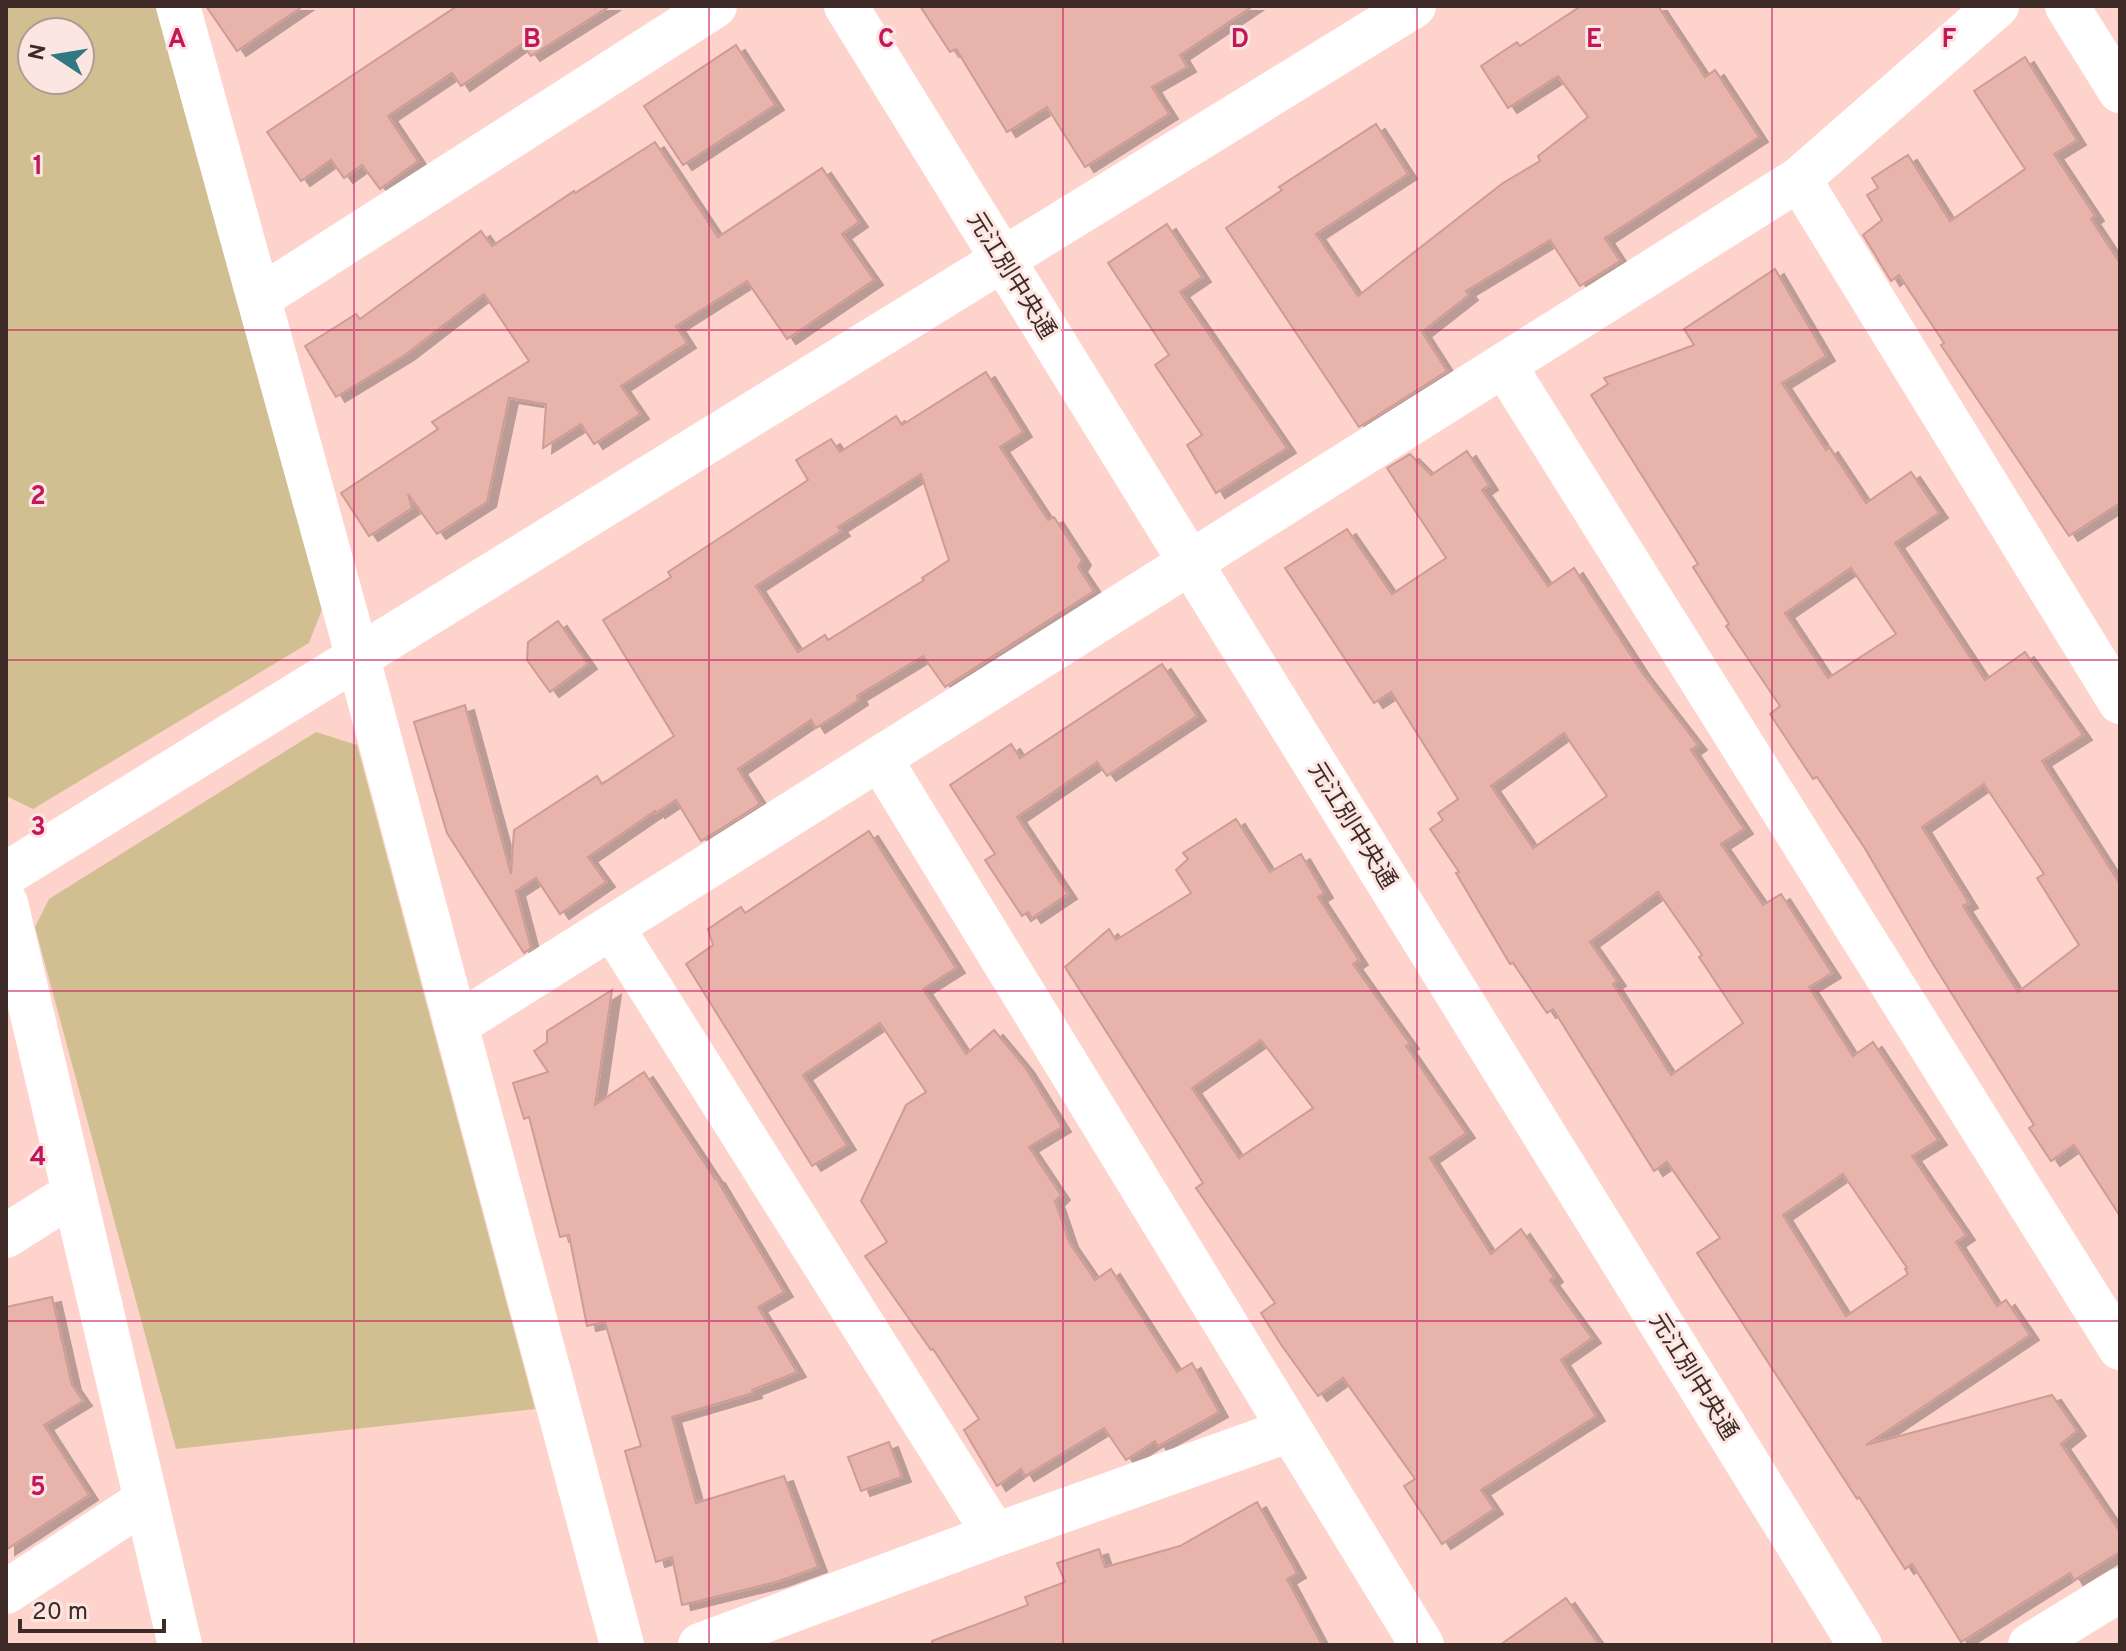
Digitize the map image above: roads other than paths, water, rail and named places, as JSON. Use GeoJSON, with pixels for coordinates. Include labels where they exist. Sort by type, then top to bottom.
{"type":"FeatureCollection","features":[{"type":"Feature","properties":{"kind":"street"},"geometry":{"type":"LineString","coordinates":[[178,6],[358,658],[622,1645]]}},
{"type":"Feature","properties":{"kind":"street"},"geometry":{"type":"LineString","coordinates":[[259,298],[715,6]]}},
{"type":"Feature","properties":{"kind":"street","name":"元江別中央通"},"geometry":{"type":"LineString","coordinates":[[846,6],[1860,1645]]}},
{"type":"Feature","properties":{"kind":"street"},"geometry":{"type":"LineString","coordinates":[[6,874],[1414,6]]}},
{"type":"Feature","properties":{"kind":"street"},"geometry":{"type":"LineString","coordinates":[[456,1025],[1799,179],[1997,6]]}},
{"type":"Feature","properties":{"kind":"street"},"geometry":{"type":"LineString","coordinates":[[2067,6],[2120,91]]}},
{"type":"Feature","properties":{"kind":"street"},"geometry":{"type":"LineString","coordinates":[[1799,179],[2120,702]]}},
{"type":"Feature","properties":{"kind":"street"},"geometry":{"type":"LineString","coordinates":[[1504,365],[2120,1348]]}},
{"type":"Feature","properties":{"kind":"street"},"geometry":{"type":"LineString","coordinates":[[880,759],[1422,1645]]}},
{"type":"Feature","properties":{"kind":"street"},"geometry":{"type":"LineString","coordinates":[[6,903],[180,1645]]}},
{"type":"Feature","properties":{"kind":"street"},"geometry":{"type":"LineString","coordinates":[[612,927],[995,1535]]}},
{"type":"Feature","properties":{"kind":"street"},"geometry":{"type":"LineString","coordinates":[[6,1236],[74,1193]]}},
{"type":"Feature","properties":{"kind":"street"},"geometry":{"type":"LineString","coordinates":[[700,1645],[1290,1430]]}},
{"type":"Feature","properties":{"kind":"street"},"geometry":{"type":"LineString","coordinates":[[6,1592],[146,1500]]}},
{"type":"Feature","properties":{"kind":"street"},"geometry":{"type":"LineString","coordinates":[[2030,1645],[2120,1590]]}}]}
